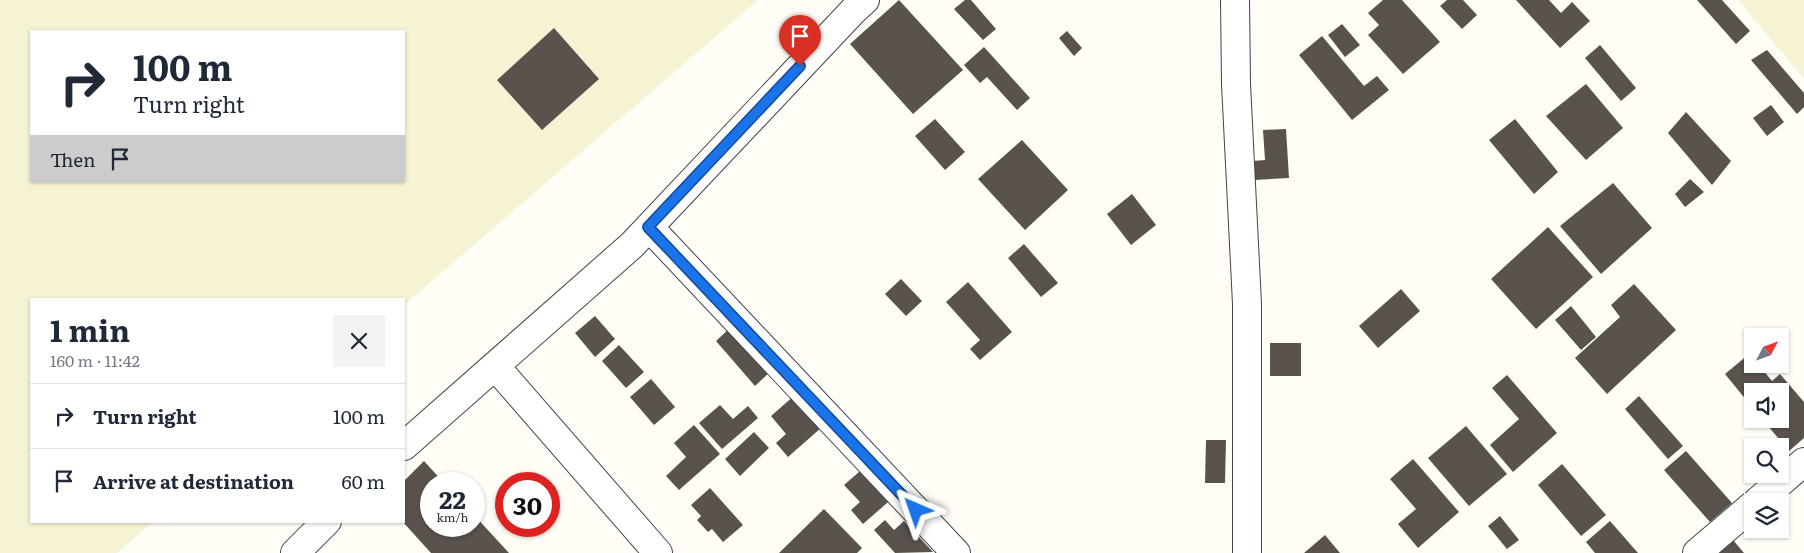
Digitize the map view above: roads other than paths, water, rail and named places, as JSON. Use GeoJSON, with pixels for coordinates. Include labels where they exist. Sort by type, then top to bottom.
{"type":"FeatureCollection","features":[{"type":"Feature","properties":{"kind":"street"},"geometry":{"type":"LineString","coordinates":[[405,445],[632,245],[864,0]]}},
{"type":"Feature","properties":{"kind":"street"},"geometry":{"type":"LineString","coordinates":[[1235,0],[1236,84],[1247,304],[1247,553]]}},
{"type":"Feature","properties":{"kind":"street"},"geometry":{"type":"LineString","coordinates":[[648,227],[956,553]]}},
{"type":"Feature","properties":{"kind":"street"},"geometry":{"type":"LineString","coordinates":[[495,366],[658,553]]}},
{"type":"Feature","properties":{"kind":"street"},"geometry":{"type":"LineString","coordinates":[[1767,493],[1804,462]]}},
{"type":"Feature","properties":{"kind":"street"},"geometry":{"type":"LineString","coordinates":[[1697,553],[1744,513]]}},
{"type":"Feature","properties":{"kind":"street"},"geometry":{"type":"LineString","coordinates":[[295,553],[325,523]]}}]}
